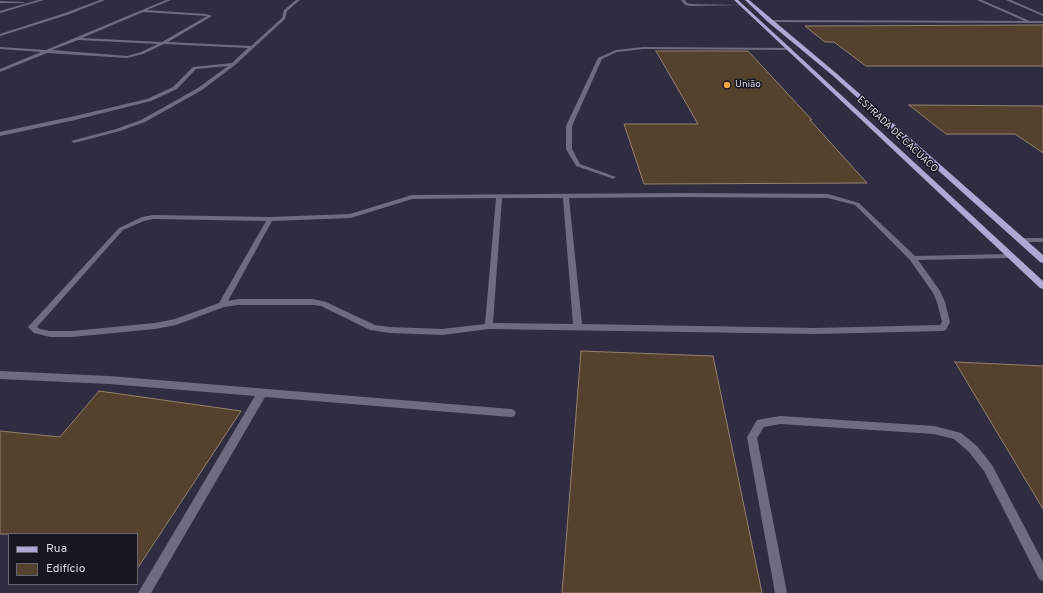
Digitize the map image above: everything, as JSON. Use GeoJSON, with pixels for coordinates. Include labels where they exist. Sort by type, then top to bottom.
{"type":"FeatureCollection","features":[{"type":"Feature","properties":{"kind":"main road","name":"ESTRADA DE CACUACO"},"geometry":{"type":"LineString","coordinates":[[736,0],[1043,286]]}},
{"type":"Feature","properties":{"kind":"main road","name":"ESTRADA DE CACUACO"},"geometry":{"type":"LineString","coordinates":[[747,0],[840,80],[1043,260]]}},
{"type":"Feature","properties":{"kind":"street"},"geometry":{"type":"LineString","coordinates":[[0,12],[42,0]]}},
{"type":"Feature","properties":{"kind":"street"},"geometry":{"type":"LineString","coordinates":[[0,36],[103,0]]}},
{"type":"Feature","properties":{"kind":"street"},"geometry":{"type":"LineString","coordinates":[[0,72],[169,0]]}},
{"type":"Feature","properties":{"kind":"street"},"geometry":{"type":"LineString","coordinates":[[74,141],[118,130],[152,117],[200,89],[233,64],[284,18],[285,11],[298,0]]}},
{"type":"Feature","properties":{"kind":"street"},"geometry":{"type":"LineString","coordinates":[[683,0],[686,4],[690,5],[742,5]]}},
{"type":"Feature","properties":{"kind":"street"},"geometry":{"type":"LineString","coordinates":[[979,0],[1030,22]]}},
{"type":"Feature","properties":{"kind":"street"},"geometry":{"type":"LineString","coordinates":[[1008,0],[1043,15]]}},
{"type":"Feature","properties":{"kind":"street"},"geometry":{"type":"LineString","coordinates":[[0,2],[32,3]]}},
{"type":"Feature","properties":{"kind":"street"},"geometry":{"type":"LineString","coordinates":[[0,48],[127,57],[142,53],[210,16],[143,11]]}},
{"type":"Feature","properties":{"kind":"street"},"geometry":{"type":"LineString","coordinates":[[1014,15],[1043,15]]}},
{"type":"Feature","properties":{"kind":"street"},"geometry":{"type":"LineString","coordinates":[[770,21],[1042,22]]}},
{"type":"Feature","properties":{"kind":"street"},"geometry":{"type":"LineString","coordinates":[[77,38],[252,46]]}},
{"type":"Feature","properties":{"kind":"street"},"geometry":{"type":"LineString","coordinates":[[613,177],[578,165],[569,149],[569,126],[600,58],[616,51],[643,48],[790,49]]}},
{"type":"Feature","properties":{"kind":"street"},"geometry":{"type":"LineString","coordinates":[[0,134],[149,100],[175,88],[195,68],[233,64]]}},
{"type":"Feature","properties":{"kind":"street"},"geometry":{"type":"LineString","coordinates":[[489,326],[499,196]]}},
{"type":"Feature","properties":{"kind":"street"},"geometry":{"type":"LineString","coordinates":[[499,196],[828,196],[857,204],[913,258],[932,284],[942,302],[946,322],[943,328],[815,331],[489,326],[442,332],[373,328],[323,304],[313,302],[238,302],[222,305],[176,322],[155,326],[72,334],[50,334],[37,331],[32,326],[121,229],[131,223],[153,217],[270,219],[352,216],[412,197],[499,196]]}},
{"type":"Feature","properties":{"kind":"street"},"geometry":{"type":"LineString","coordinates":[[566,196],[578,328]]}},
{"type":"Feature","properties":{"kind":"street"},"geometry":{"type":"LineString","coordinates":[[222,305],[270,219]]}},
{"type":"Feature","properties":{"kind":"street"},"geometry":{"type":"LineString","coordinates":[[1022,240],[1043,240]]}},
{"type":"Feature","properties":{"kind":"street"},"geometry":{"type":"LineString","coordinates":[[913,258],[1010,256]]}},
{"type":"Feature","properties":{"kind":"street"},"geometry":{"type":"LineString","coordinates":[[0,375],[109,380],[511,414]]}},
{"type":"Feature","properties":{"kind":"street"},"geometry":{"type":"LineString","coordinates":[[144,593],[262,393]]}},
{"type":"Feature","properties":{"kind":"street"},"geometry":{"type":"LineString","coordinates":[[781,593],[752,437],[761,423],[780,420],[934,430],[956,436],[973,449],[988,468],[1043,575]]}},
{"type":"Feature","properties":{"kind":"building"},"geometry":{"type":"Polygon","coordinates":[[[1043,25],[1043,66],[866,66],[834,42],[825,42],[805,26],[1043,25]]]}},
{"type":"Feature","properties":{"kind":"building"},"geometry":{"type":"Polygon","coordinates":[[[656,51],[748,51],[812,120],[810,120],[867,183],[644,184],[624,124],[698,124],[656,51]]]}},
{"type":"Feature","properties":{"kind":"building"},"geometry":{"type":"Polygon","coordinates":[[[909,105],[1043,106],[1043,153],[1015,134],[946,134],[909,105]]]}},
{"type":"Feature","properties":{"kind":"building"},"geometry":{"type":"Polygon","coordinates":[[[581,351],[713,356],[762,593],[562,593],[581,351]]]}},
{"type":"Feature","properties":{"kind":"building"},"geometry":{"type":"Polygon","coordinates":[[[955,362],[1043,366],[1043,509],[955,362]]]}},
{"type":"Feature","properties":{"kind":"building"},"geometry":{"type":"Polygon","coordinates":[[[99,391],[241,411],[138,567],[138,533],[0,534],[0,431],[60,437],[99,391]]]}},
{"type":"Feature","properties":{"kind":"place","name":"União"},"geometry":{"type":"Point","coordinates":[727,85]}}]}
